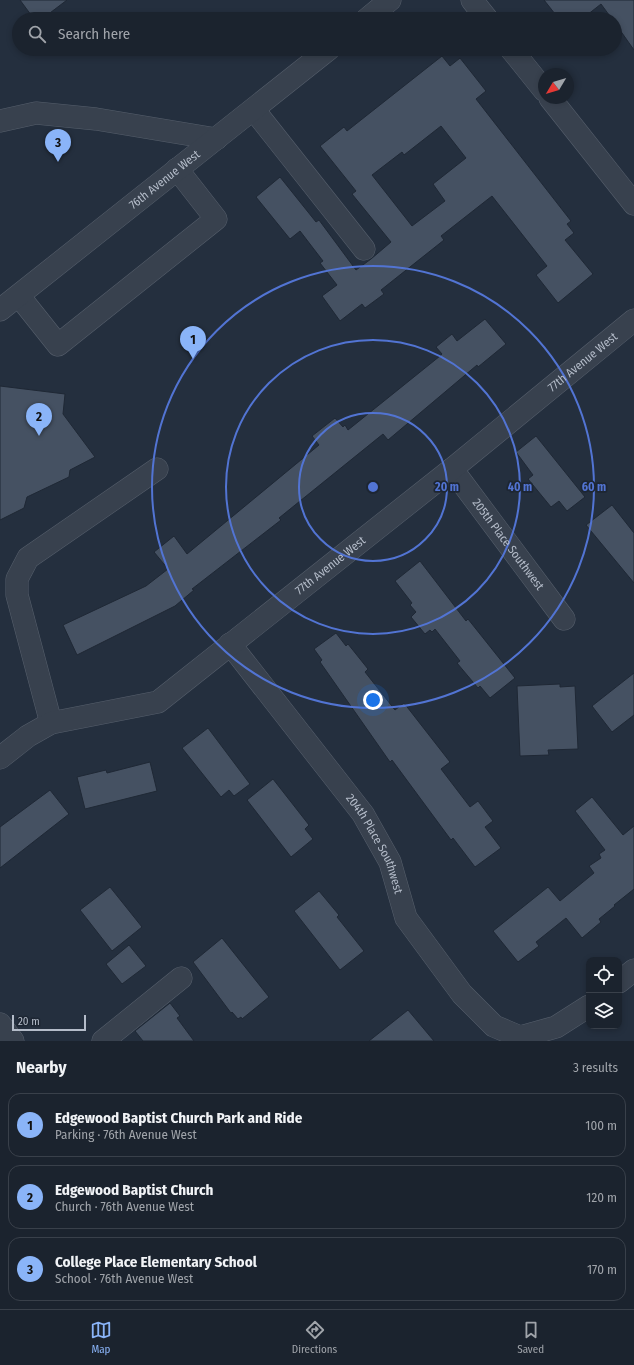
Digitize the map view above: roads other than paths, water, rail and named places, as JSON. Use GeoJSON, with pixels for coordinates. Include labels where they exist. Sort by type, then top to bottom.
{"type":"FeatureCollection","features":[{"type":"Feature","properties":{"kind":"street"},"geometry":{"type":"LineString","coordinates":[[375,12],[390,0]]}},
{"type":"Feature","properties":{"kind":"street"},"geometry":{"type":"LineString","coordinates":[[472,0],[481,12]]}},
{"type":"Feature","properties":{"kind":"street","name":"76th Avenue West"},"geometry":{"type":"LineString","coordinates":[[0,310],[320,56]]}},
{"type":"Feature","properties":{"kind":"street"},"geometry":{"type":"LineString","coordinates":[[517,56],[538,83]]}},
{"type":"Feature","properties":{"kind":"street"},"geometry":{"type":"LineString","coordinates":[[555,104],[634,204]]}},
{"type":"Feature","properties":{"kind":"street"},"geometry":{"type":"LineString","coordinates":[[254,110],[364,249]]}},
{"type":"Feature","properties":{"kind":"street"},"geometry":{"type":"LineString","coordinates":[[0,121],[36,113],[96,120],[216,139]]}},
{"type":"Feature","properties":{"kind":"street"},"geometry":{"type":"LineString","coordinates":[[19,296],[58,345],[216,219],[177,169]]}},
{"type":"Feature","properties":{"kind":"street","name":"77th Avenue West"},"geometry":{"type":"LineString","coordinates":[[0,758],[28,736],[51,723],[158,702],[452,469],[634,320]]}},
{"type":"Feature","properties":{"kind":"street"},"geometry":{"type":"LineString","coordinates":[[51,723],[17,596],[17,579],[28,558],[157,469]]}},
{"type":"Feature","properties":{"kind":"street","name":"205th Place Southwest"},"geometry":{"type":"LineString","coordinates":[[452,469],[564,619]]}},
{"type":"Feature","properties":{"kind":"street","name":"204th Place Southwest"},"geometry":{"type":"LineString","coordinates":[[230,644],[363,814],[390,862],[406,918],[462,994],[494,1026],[520,1037],[556,1027],[586,1008]]}},
{"type":"Feature","properties":{"kind":"street"},"geometry":{"type":"LineString","coordinates":[[622,980],[634,970]]}},
{"type":"Feature","properties":{"kind":"street"},"geometry":{"type":"LineString","coordinates":[[103,1041],[181,978]]}},
{"type":"Feature","properties":{"kind":"street"},"geometry":{"type":"LineString","coordinates":[[0,1024],[13,1041]]}},
{"type":"Feature","properties":{"kind":"place","name":"College Place Elementary School"},"geometry":{"type":"Point","coordinates":[58,162]}},
{"type":"Feature","properties":{"kind":"place","name":"Edgewood Baptist Church Park and Ride"},"geometry":{"type":"Point","coordinates":[193,359]}},
{"type":"Feature","properties":{"kind":"place","name":"Edgewood Baptist Church"},"geometry":{"type":"Point","coordinates":[39,436]}}]}
